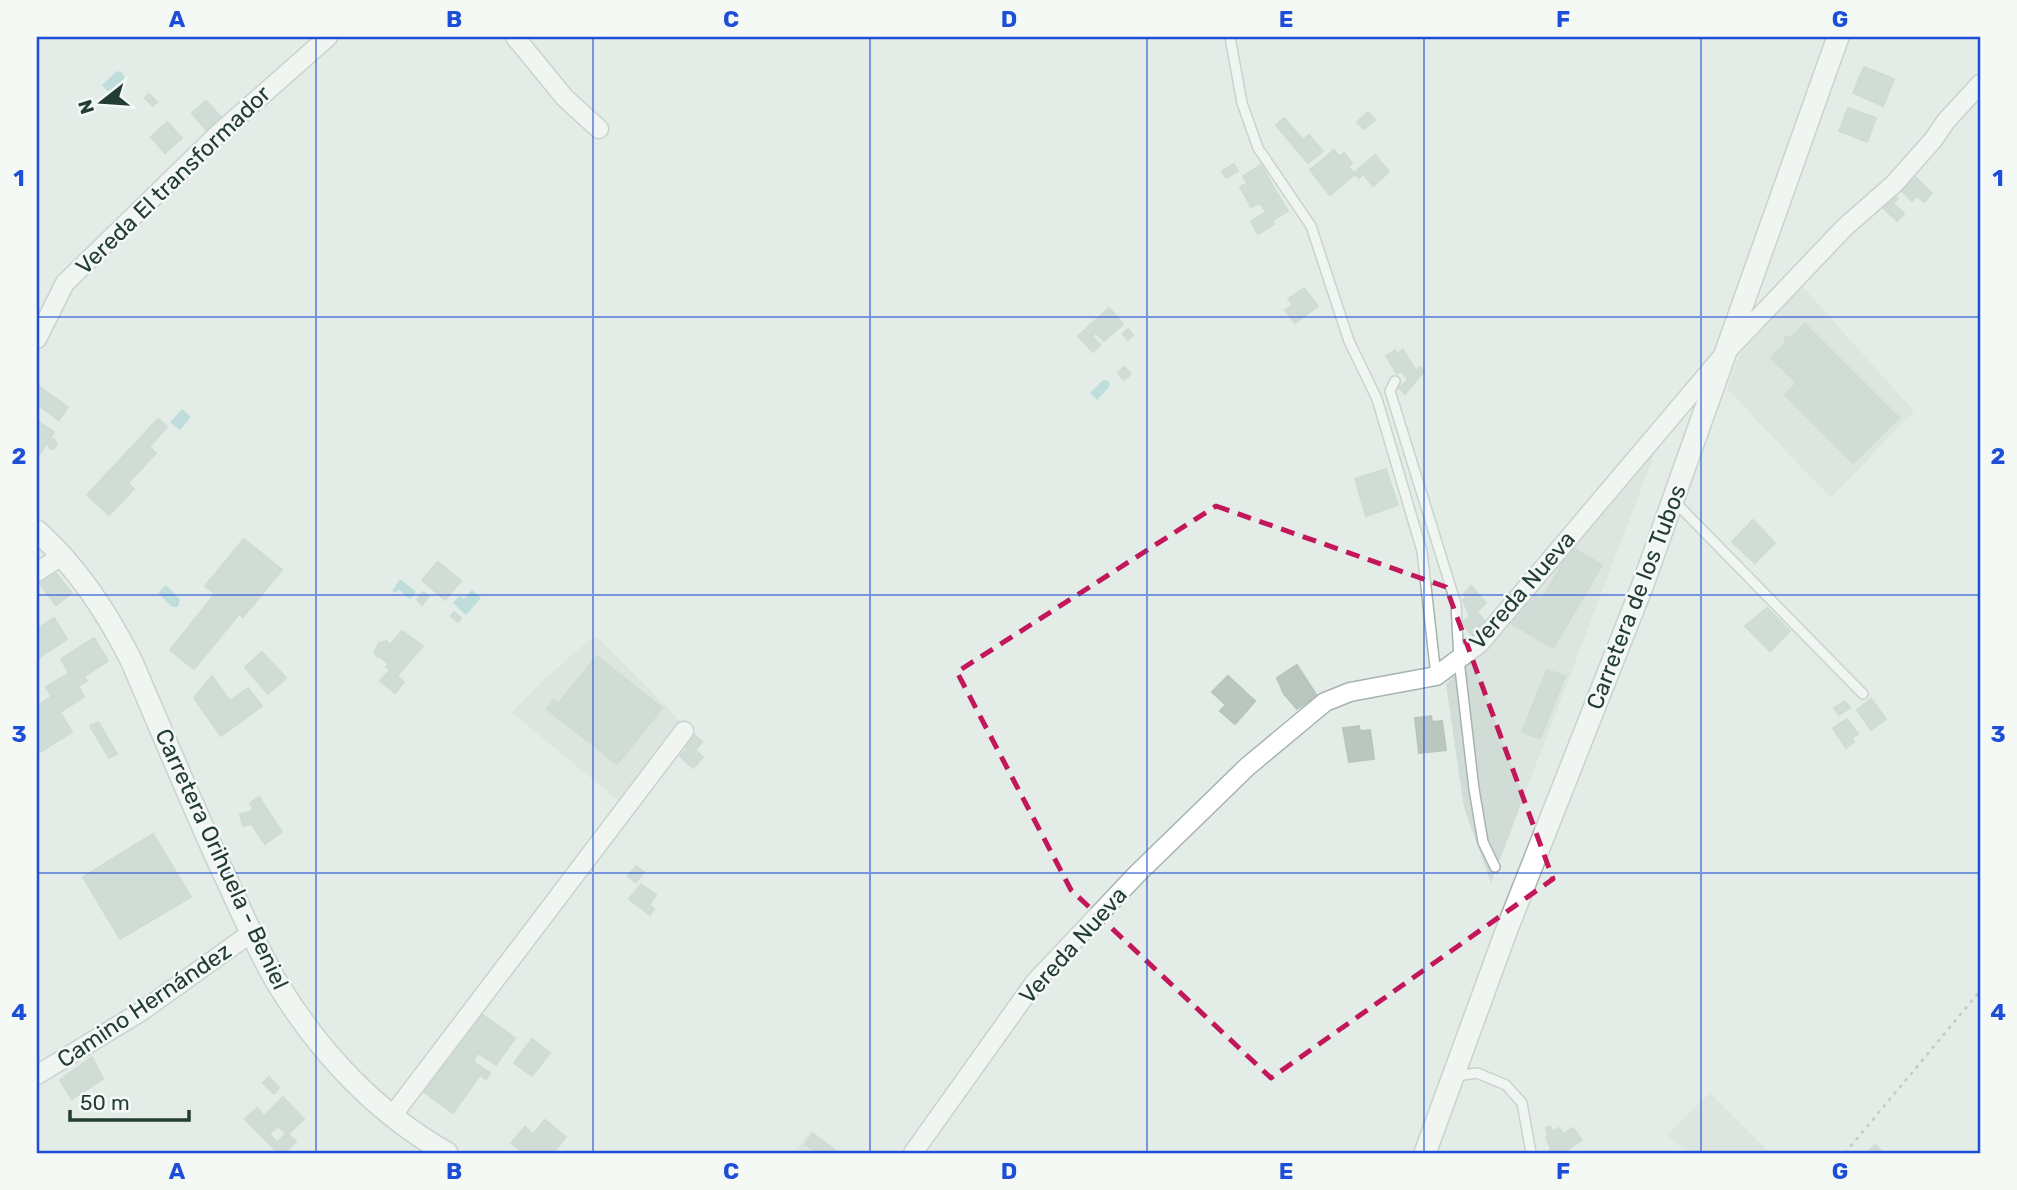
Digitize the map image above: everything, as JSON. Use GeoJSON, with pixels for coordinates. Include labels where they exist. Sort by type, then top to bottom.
{"type":"FeatureCollection","features":[{"type":"Feature","properties":{"kind":"street","name":"Vereda El transformador"},"geometry":{"type":"LineString","coordinates":[[37,339],[65,283],[217,135],[328,37]]}},
{"type":"Feature","properties":{"kind":"street"},"geometry":{"type":"LineString","coordinates":[[514,37],[565,97],[599,129]]}},
{"type":"Feature","properties":{"kind":"street","name":"Carretera de los Tubos"},"geometry":{"type":"LineString","coordinates":[[1425,1153],[1642,587],[1838,37]]}},
{"type":"Feature","properties":{"kind":"street","name":"Vereda Nueva"},"geometry":{"type":"LineString","coordinates":[[913,1153],[1035,982],[1136,874],[1247,767],[1325,702],[1350,692],[1436,676],[1480,643],[1727,351],[1844,227],[1894,184],[1980,84]]}},
{"type":"Feature","properties":{"kind":"street","name":"Carretera Orihuela - Beniel"},"geometry":{"type":"LineString","coordinates":[[37,531],[63,555],[110,619],[131,660],[251,933],[276,981],[313,1035],[346,1074],[392,1116],[447,1153]]}},
{"type":"Feature","properties":{"kind":"street"},"geometry":{"type":"LineString","coordinates":[[37,572],[63,555]]}},
{"type":"Feature","properties":{"kind":"street"},"geometry":{"type":"LineString","coordinates":[[392,1116],[684,731]]}},
{"type":"Feature","properties":{"kind":"street","name":"Camino Hernández"},"geometry":{"type":"LineString","coordinates":[[37,1076],[142,1011],[251,933]]}},
{"type":"Feature","properties":{"kind":"lane"},"geometry":{"type":"LineString","coordinates":[[1230,37],[1242,103],[1258,148],[1311,226],[1349,341],[1377,399],[1422,551],[1436,676]]}},
{"type":"Feature","properties":{"kind":"lane"},"geometry":{"type":"LineString","coordinates":[[1395,381],[1390,391],[1456,604],[1459,660],[1474,789],[1483,842],[1495,867]]}},
{"type":"Feature","properties":{"kind":"lane"},"geometry":{"type":"LineString","coordinates":[[1673,500],[1863,694]]}},
{"type":"Feature","properties":{"kind":"lane"},"geometry":{"type":"LineString","coordinates":[[1452,1077],[1477,1073],[1506,1085],[1522,1103],[1531,1153]]}},
{"type":"Feature","properties":{"kind":"path"},"geometry":{"type":"LineString","coordinates":[[1845,1153],[1980,990]]}},
{"type":"Feature","properties":{"kind":"highlighted area"},"geometry":{"type":"Polygon","coordinates":[[[1216,506],[1446,587],[1553,879],[1271,1078],[1071,890],[957,672],[1216,506]]]}},
{"type":"Feature","properties":{"kind":"shaded area"},"geometry":{"type":"Polygon","coordinates":[[[1801,285],[1914,411],[1831,498],[1727,389],[1740,354],[1801,285]]]}},
{"type":"Feature","properties":{"kind":"shaded area"},"geometry":{"type":"Polygon","coordinates":[[[1662,434],[1491,883],[1464,808],[1446,684],[1498,633],[1662,434]]]}},
{"type":"Feature","properties":{"kind":"shaded area"},"geometry":{"type":"Polygon","coordinates":[[[596,636],[680,721],[619,801],[512,713],[539,684],[596,636]]]}},
{"type":"Feature","properties":{"kind":"shaded area"},"geometry":{"type":"Polygon","coordinates":[[[1710,1093],[1770,1153],[1687,1153],[1667,1135],[1710,1093]]]}},
{"type":"Feature","properties":{"kind":"shaded area"},"geometry":{"type":"Polygon","coordinates":[[[811,1130],[840,1153],[793,1153],[811,1130]]]}},
{"type":"Feature","properties":{"kind":"water"},"geometry":{"type":"Polygon","coordinates":[[[117,71],[123,73],[125,80],[110,94],[102,85],[117,71]]]}},
{"type":"Feature","properties":{"kind":"water"},"geometry":{"type":"Polygon","coordinates":[[[1103,380],[1109,381],[1110,386],[1097,400],[1090,393],[1103,380]]]}},
{"type":"Feature","properties":{"kind":"water"},"geometry":{"type":"Polygon","coordinates":[[[182,409],[191,417],[180,430],[170,422],[182,409]]]}},
{"type":"Feature","properties":{"kind":"water"},"geometry":{"type":"Polygon","coordinates":[[[400,579],[416,592],[410,599],[399,590],[395,593],[392,591],[400,579]]]}},
{"type":"Feature","properties":{"kind":"water"},"geometry":{"type":"Polygon","coordinates":[[[166,585],[180,599],[178,607],[172,607],[158,593],[166,585]]]}},
{"type":"Feature","properties":{"kind":"water"},"geometry":{"type":"Polygon","coordinates":[[[472,590],[481,598],[466,615],[453,603],[459,596],[464,599],[472,590]]]}},
{"type":"Feature","properties":{"kind":"building"},"geometry":{"type":"Polygon","coordinates":[[[1864,67],[1894,79],[1883,106],[1853,93],[1864,67]]]}},
{"type":"Feature","properties":{"kind":"building"},"geometry":{"type":"Polygon","coordinates":[[[149,94],[157,102],[153,106],[145,98],[149,94]]]}},
{"type":"Feature","properties":{"kind":"building"},"geometry":{"type":"Polygon","coordinates":[[[206,101],[221,117],[206,130],[192,113],[206,101]]]}},
{"type":"Feature","properties":{"kind":"building"},"geometry":{"type":"Polygon","coordinates":[[[1848,108],[1876,118],[1867,142],[1839,131],[1848,108]]]}},
{"type":"Feature","properties":{"kind":"building"},"geometry":{"type":"Polygon","coordinates":[[[1368,112],[1375,120],[1364,129],[1357,122],[1368,112]]]}},
{"type":"Feature","properties":{"kind":"building"},"geometry":{"type":"Polygon","coordinates":[[[1284,118],[1303,140],[1309,135],[1323,151],[1308,163],[1276,125],[1284,118]]]}},
{"type":"Feature","properties":{"kind":"building"},"geometry":{"type":"Polygon","coordinates":[[[167,122],[182,138],[165,153],[151,137],[167,122]]]}},
{"type":"Feature","properties":{"kind":"building"},"geometry":{"type":"Polygon","coordinates":[[[1334,150],[1339,157],[1344,153],[1352,163],[1348,167],[1354,173],[1375,155],[1389,172],[1373,186],[1363,174],[1359,178],[1355,174],[1330,195],[1310,170],[1334,150]]]}},
{"type":"Feature","properties":{"kind":"building"},"geometry":{"type":"Polygon","coordinates":[[[1234,164],[1238,171],[1226,178],[1222,171],[1234,164]]]}},
{"type":"Feature","properties":{"kind":"building"},"geometry":{"type":"Polygon","coordinates":[[[1261,165],[1278,195],[1251,207],[1240,187],[1247,183],[1243,176],[1261,165]]]}},
{"type":"Feature","properties":{"kind":"building"},"geometry":{"type":"Polygon","coordinates":[[[1912,174],[1932,193],[1924,202],[1917,196],[1912,201],[1899,188],[1912,174]]]}},
{"type":"Feature","properties":{"kind":"building"},"geometry":{"type":"Polygon","coordinates":[[[1893,194],[1898,199],[1893,203],[1904,214],[1897,221],[1881,206],[1893,194]]]}},
{"type":"Feature","properties":{"kind":"building"},"geometry":{"type":"Polygon","coordinates":[[[1278,195],[1288,211],[1258,234],[1251,221],[1266,212],[1262,205],[1278,195]]]}},
{"type":"Feature","properties":{"kind":"building"},"geometry":{"type":"Polygon","coordinates":[[[1304,288],[1318,306],[1295,323],[1285,310],[1293,305],[1288,299],[1304,288]]]}},
{"type":"Feature","properties":{"kind":"building"},"geometry":{"type":"Polygon","coordinates":[[[1109,308],[1123,324],[1104,341],[1096,333],[1092,336],[1100,345],[1093,352],[1078,336],[1109,308]]]}},
{"type":"Feature","properties":{"kind":"building"},"geometry":{"type":"Polygon","coordinates":[[[1805,324],[1899,418],[1853,463],[1785,395],[1797,383],[1771,358],[1785,344],[1785,337],[1792,337],[1805,324]]]}},
{"type":"Feature","properties":{"kind":"building"},"geometry":{"type":"Polygon","coordinates":[[[1128,329],[1133,335],[1128,340],[1123,334],[1128,329]]]}},
{"type":"Feature","properties":{"kind":"building"},"geometry":{"type":"Polygon","coordinates":[[[1395,350],[1397,354],[1403,350],[1416,371],[1420,367],[1424,371],[1405,394],[1399,388],[1408,380],[1402,371],[1397,374],[1386,356],[1395,350]]]}},
{"type":"Feature","properties":{"kind":"building"},"geometry":{"type":"Polygon","coordinates":[[[1124,367],[1131,374],[1124,380],[1118,373],[1124,367]]]}},
{"type":"Feature","properties":{"kind":"building"},"geometry":{"type":"Polygon","coordinates":[[[37,385],[68,407],[59,420],[37,404],[37,385]]]}},
{"type":"Feature","properties":{"kind":"building"},"geometry":{"type":"Polygon","coordinates":[[[158,419],[167,427],[149,447],[156,453],[128,483],[134,489],[109,515],[87,495],[158,419]]]}},
{"type":"Feature","properties":{"kind":"building"},"geometry":{"type":"Polygon","coordinates":[[[39,422],[54,432],[49,440],[54,439],[57,444],[51,449],[47,443],[37,458],[37,426],[39,422]]]}},
{"type":"Feature","properties":{"kind":"building"},"geometry":{"type":"Polygon","coordinates":[[[1386,469],[1398,505],[1366,516],[1355,479],[1386,469]]]}},
{"type":"Feature","properties":{"kind":"building"},"geometry":{"type":"Polygon","coordinates":[[[1753,520],[1775,543],[1755,563],[1732,542],[1753,520]]]}},
{"type":"Feature","properties":{"kind":"building"},"geometry":{"type":"Polygon","coordinates":[[[244,539],[282,570],[243,617],[239,614],[194,669],[170,650],[215,594],[205,586],[244,539]]]}},
{"type":"Feature","properties":{"kind":"building"},"geometry":{"type":"Polygon","coordinates":[[[1572,547],[1602,565],[1553,648],[1511,623],[1533,594],[1542,599],[1572,547]]]}},
{"type":"Feature","properties":{"kind":"building"},"geometry":{"type":"Polygon","coordinates":[[[438,562],[461,581],[445,600],[422,580],[438,562]]]}},
{"type":"Feature","properties":{"kind":"building"},"geometry":{"type":"Polygon","coordinates":[[[55,572],[72,593],[56,605],[40,584],[55,572]]]}},
{"type":"Feature","properties":{"kind":"building"},"geometry":{"type":"Polygon","coordinates":[[[1471,586],[1486,603],[1477,611],[1489,627],[1475,639],[1462,623],[1470,617],[1463,600],[1467,597],[1464,594],[1471,586]]]}},
{"type":"Feature","properties":{"kind":"building"},"geometry":{"type":"Polygon","coordinates":[[[423,592],[429,596],[422,605],[417,600],[423,592]]]}},
{"type":"Feature","properties":{"kind":"building"},"geometry":{"type":"Polygon","coordinates":[[[1767,608],[1790,631],[1770,651],[1745,626],[1767,608]]]}},
{"type":"Feature","properties":{"kind":"building"},"geometry":{"type":"Polygon","coordinates":[[[454,612],[461,618],[458,622],[451,616],[454,612]]]}},
{"type":"Feature","properties":{"kind":"building"},"geometry":{"type":"Polygon","coordinates":[[[54,618],[67,639],[37,659],[37,629],[54,618]]]}},
{"type":"Feature","properties":{"kind":"building"},"geometry":{"type":"Polygon","coordinates":[[[402,631],[423,646],[397,676],[404,682],[395,693],[380,681],[390,670],[386,667],[389,664],[374,653],[379,643],[386,641],[390,645],[402,631]]]}},
{"type":"Feature","properties":{"kind":"building"},"geometry":{"type":"Polygon","coordinates":[[[94,638],[108,661],[52,697],[46,687],[69,673],[61,659],[94,638]]]}},
{"type":"Feature","properties":{"kind":"building"},"geometry":{"type":"Polygon","coordinates":[[[262,652],[286,678],[268,694],[245,667],[262,652]]]}},
{"type":"Feature","properties":{"kind":"building"},"geometry":{"type":"Polygon","coordinates":[[[597,656],[662,708],[617,764],[547,709],[554,700],[558,704],[597,656]]]}},
{"type":"Feature","properties":{"kind":"building"},"geometry":{"type":"Polygon","coordinates":[[[1297,665],[1317,696],[1297,709],[1284,694],[1277,678],[1297,665]]]}},
{"type":"Feature","properties":{"kind":"building"},"geometry":{"type":"Polygon","coordinates":[[[1547,670],[1565,676],[1540,739],[1522,732],[1547,670]]]}},
{"type":"Feature","properties":{"kind":"building"},"geometry":{"type":"Polygon","coordinates":[[[84,676],[87,681],[78,686],[84,697],[60,712],[72,732],[37,754],[37,706],[84,676]]]}},
{"type":"Feature","properties":{"kind":"building"},"geometry":{"type":"Polygon","coordinates":[[[212,676],[230,701],[248,688],[262,706],[221,736],[194,698],[212,676]]]}},
{"type":"Feature","properties":{"kind":"building"},"geometry":{"type":"Polygon","coordinates":[[[1228,676],[1255,701],[1235,724],[1220,711],[1226,705],[1212,692],[1228,676]]]}},
{"type":"Feature","properties":{"kind":"building"},"geometry":{"type":"Polygon","coordinates":[[[1871,699],[1886,719],[1871,730],[1857,710],[1871,699]]]}},
{"type":"Feature","properties":{"kind":"building"},"geometry":{"type":"Polygon","coordinates":[[[1845,701],[1850,708],[1839,715],[1834,708],[1845,701]]]}},
{"type":"Feature","properties":{"kind":"building"},"geometry":{"type":"Polygon","coordinates":[[[1431,716],[1432,722],[1442,721],[1446,750],[1419,753],[1415,718],[1431,716]]]}},
{"type":"Feature","properties":{"kind":"building"},"geometry":{"type":"Polygon","coordinates":[[[1847,719],[1858,734],[1852,738],[1854,742],[1846,748],[1833,728],[1847,719]]]}},
{"type":"Feature","properties":{"kind":"building"},"geometry":{"type":"Polygon","coordinates":[[[98,722],[117,754],[109,758],[90,726],[98,722]]]}},
{"type":"Feature","properties":{"kind":"building"},"geometry":{"type":"Polygon","coordinates":[[[1359,726],[1360,731],[1370,730],[1374,759],[1349,762],[1343,728],[1359,726]]]}},
{"type":"Feature","properties":{"kind":"building"},"geometry":{"type":"Polygon","coordinates":[[[695,735],[702,742],[695,750],[703,757],[693,768],[680,756],[695,735]]]}},
{"type":"Feature","properties":{"kind":"building"},"geometry":{"type":"Polygon","coordinates":[[[259,797],[282,832],[265,844],[252,825],[256,823],[243,826],[240,814],[250,812],[253,808],[250,803],[259,797]]]}},
{"type":"Feature","properties":{"kind":"building"},"geometry":{"type":"Polygon","coordinates":[[[153,834],[191,897],[120,939],[83,877],[153,834]]]}},
{"type":"Feature","properties":{"kind":"building"},"geometry":{"type":"Polygon","coordinates":[[[636,866],[644,872],[636,882],[628,876],[636,866]]]}},
{"type":"Feature","properties":{"kind":"building"},"geometry":{"type":"Polygon","coordinates":[[[641,884],[656,895],[649,905],[654,909],[650,915],[629,899],[641,884]]]}},
{"type":"Feature","properties":{"kind":"building"},"geometry":{"type":"Polygon","coordinates":[[[480,1013],[515,1038],[496,1065],[478,1053],[473,1061],[490,1073],[486,1079],[480,1075],[453,1113],[424,1092],[480,1013]]]}},
{"type":"Feature","properties":{"kind":"building"},"geometry":{"type":"Polygon","coordinates":[[[532,1039],[550,1053],[532,1076],[514,1063],[532,1039]]]}},
{"type":"Feature","properties":{"kind":"building"},"geometry":{"type":"Polygon","coordinates":[[[92,1057],[103,1079],[72,1099],[60,1080],[92,1057]]]}},
{"type":"Feature","properties":{"kind":"building"},"geometry":{"type":"Polygon","coordinates":[[[269,1077],[279,1088],[274,1094],[263,1083],[269,1077]]]}},
{"type":"Feature","properties":{"kind":"building"},"geometry":{"type":"Polygon","coordinates":[[[283,1097],[304,1119],[288,1134],[296,1142],[284,1153],[278,1153],[245,1119],[257,1108],[264,1116],[283,1097]],[[278,1126],[269,1134],[277,1142],[286,1134],[278,1126]]]}},
{"type":"Feature","properties":{"kind":"building"},"geometry":{"type":"Polygon","coordinates":[[[545,1120],[566,1137],[553,1153],[524,1153],[520,1150],[545,1120]]]}},
{"type":"Feature","properties":{"kind":"building"},"geometry":{"type":"Polygon","coordinates":[[[1550,1126],[1553,1132],[1559,1128],[1563,1134],[1573,1128],[1582,1140],[1562,1153],[1547,1153],[1551,1149],[1546,1128],[1550,1126]]]}},
{"type":"Feature","properties":{"kind":"building"},"geometry":{"type":"Polygon","coordinates":[[[525,1127],[533,1134],[520,1150],[511,1143],[525,1127]]]}},
{"type":"Feature","properties":{"kind":"building"},"geometry":{"type":"Polygon","coordinates":[[[813,1134],[839,1153],[817,1153],[805,1144],[813,1134]]]}},
{"type":"Feature","properties":{"kind":"building"},"geometry":{"type":"Polygon","coordinates":[[[1875,1145],[1884,1153],[1867,1153],[1875,1145]]]}}]}
